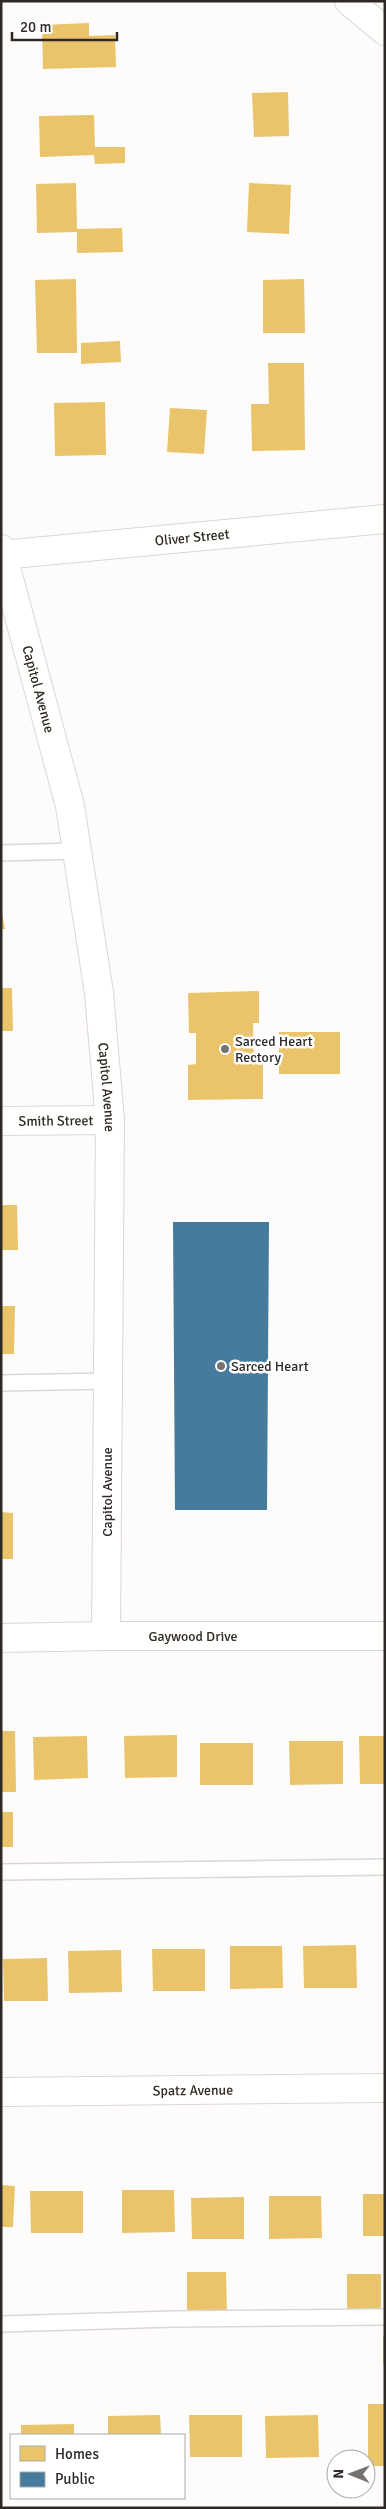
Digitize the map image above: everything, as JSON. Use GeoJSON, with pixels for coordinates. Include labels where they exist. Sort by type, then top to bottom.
{"type":"FeatureCollection","features":[{"type":"Feature","properties":{"kind":"street"},"geometry":{"type":"LineString","coordinates":[[349,1],[385,31]]}},
{"type":"Feature","properties":{"kind":"street","name":"Oliver Street"},"geometry":{"type":"LineString","coordinates":[[2,553],[385,518]]}},
{"type":"Feature","properties":{"kind":"street","name":"Capitol Avenue"},"geometry":{"type":"LineString","coordinates":[[2,553],[70,806],[98,993],[110,1120],[106,1636]]}},
{"type":"Feature","properties":{"kind":"street","name":"Smith Street"},"geometry":{"type":"LineString","coordinates":[[1,1121],[110,1120]]}},
{"type":"Feature","properties":{"kind":"street","name":"Gaywood Drive"},"geometry":{"type":"LineString","coordinates":[[1,1638],[385,1636]]}},
{"type":"Feature","properties":{"kind":"street","name":"Spatz Avenue"},"geometry":{"type":"LineString","coordinates":[[1,2092],[385,2088]]}},
{"type":"Feature","properties":{"kind":"lane"},"geometry":{"type":"LineString","coordinates":[[1,853],[76,851]]}},
{"type":"Feature","properties":{"kind":"lane"},"geometry":{"type":"LineString","coordinates":[[1,1383],[108,1382]]}},
{"type":"Feature","properties":{"kind":"lane"},"geometry":{"type":"LineString","coordinates":[[1,1872],[385,1867]]}},
{"type":"Feature","properties":{"kind":"lane"},"geometry":{"type":"LineString","coordinates":[[1,2324],[173,2319],[385,2317]]}},
{"type":"Feature","properties":{"kind":"building: Homes"},"geometry":{"type":"Polygon","coordinates":[[[89,23],[89,36],[115,35],[116,67],[43,69],[42,25],[89,23]]]}},
{"type":"Feature","properties":{"kind":"building: Homes"},"geometry":{"type":"Polygon","coordinates":[[[288,92],[289,136],[254,137],[252,93],[288,92]]]}},
{"type":"Feature","properties":{"kind":"building: Homes"},"geometry":{"type":"Polygon","coordinates":[[[94,115],[95,147],[125,147],[125,163],[95,164],[94,155],[40,157],[39,116],[94,115]]]}},
{"type":"Feature","properties":{"kind":"building: Homes"},"geometry":{"type":"Polygon","coordinates":[[[76,183],[77,229],[122,228],[123,252],[77,253],[77,232],[37,233],[36,184],[76,183]]]}},
{"type":"Feature","properties":{"kind":"building: Homes"},"geometry":{"type":"Polygon","coordinates":[[[249,183],[291,185],[289,234],[247,232],[249,183]]]}},
{"type":"Feature","properties":{"kind":"building: Homes"},"geometry":{"type":"Polygon","coordinates":[[[76,279],[77,353],[37,353],[35,280],[76,279]]]}},
{"type":"Feature","properties":{"kind":"building: Homes"},"geometry":{"type":"Polygon","coordinates":[[[304,279],[305,333],[263,333],[263,280],[304,279]]]}},
{"type":"Feature","properties":{"kind":"building: Homes"},"geometry":{"type":"Polygon","coordinates":[[[120,341],[121,362],[81,364],[81,343],[120,341]]]}},
{"type":"Feature","properties":{"kind":"building: Homes"},"geometry":{"type":"Polygon","coordinates":[[[268,363],[304,363],[305,450],[252,451],[251,404],[269,404],[268,363]]]}},
{"type":"Feature","properties":{"kind":"building: Homes"},"geometry":{"type":"Polygon","coordinates":[[[105,402],[106,455],[55,456],[54,403],[105,402]]]}},
{"type":"Feature","properties":{"kind":"building: Homes"},"geometry":{"type":"Polygon","coordinates":[[[170,408],[207,410],[204,454],[167,452],[170,408]]]}},
{"type":"Feature","properties":{"kind":"building: Homes"},"geometry":{"type":"Polygon","coordinates":[[[1,908],[5,929],[1,929],[1,908]]]}},
{"type":"Feature","properties":{"kind":"building: Homes"},"geometry":{"type":"Polygon","coordinates":[[[1,988],[12,988],[13,1031],[1,1031],[1,988]]]}},
{"type":"Feature","properties":{"kind":"building: Homes","name":"Sarced Heart Rectory"},"geometry":{"type":"Polygon","coordinates":[[[259,991],[259,1023],[253,1023],[254,1064],[263,1065],[263,1099],[188,1100],[188,1065],[196,1064],[196,1033],[189,1033],[188,993],[259,991]]]}},
{"type":"Feature","properties":{"kind":"building: Homes"},"geometry":{"type":"Polygon","coordinates":[[[279,1032],[340,1032],[340,1074],[279,1074],[279,1032]]]}},
{"type":"Feature","properties":{"kind":"building: Homes"},"geometry":{"type":"Polygon","coordinates":[[[1,1205],[17,1205],[18,1250],[1,1250],[1,1205]]]}},
{"type":"Feature","properties":{"kind":"building: Homes"},"geometry":{"type":"Polygon","coordinates":[[[1,1306],[15,1306],[14,1354],[1,1354],[1,1306]]]}},
{"type":"Feature","properties":{"kind":"building: Homes"},"geometry":{"type":"Polygon","coordinates":[[[1,1512],[13,1513],[13,1559],[1,1559],[1,1512]]]}},
{"type":"Feature","properties":{"kind":"building: Homes"},"geometry":{"type":"Polygon","coordinates":[[[1,1731],[15,1731],[16,1792],[1,1792],[1,1731]]]}},
{"type":"Feature","properties":{"kind":"building: Homes"},"geometry":{"type":"Polygon","coordinates":[[[177,1735],[177,1777],[125,1778],[124,1736],[177,1735]]]}},
{"type":"Feature","properties":{"kind":"building: Homes"},"geometry":{"type":"Polygon","coordinates":[[[87,1736],[88,1778],[34,1780],[33,1737],[87,1736]]]}},
{"type":"Feature","properties":{"kind":"building: Homes"},"geometry":{"type":"Polygon","coordinates":[[[359,1736],[385,1736],[385,1784],[360,1784],[359,1736]]]}},
{"type":"Feature","properties":{"kind":"building: Homes"},"geometry":{"type":"Polygon","coordinates":[[[289,1741],[343,1741],[343,1784],[290,1785],[289,1741]]]}},
{"type":"Feature","properties":{"kind":"building: Homes"},"geometry":{"type":"Polygon","coordinates":[[[200,1743],[253,1743],[253,1785],[200,1785],[200,1743]]]}},
{"type":"Feature","properties":{"kind":"building: Homes"},"geometry":{"type":"Polygon","coordinates":[[[1,1812],[13,1812],[13,1847],[1,1847],[1,1812]]]}},
{"type":"Feature","properties":{"kind":"building: Homes"},"geometry":{"type":"Polygon","coordinates":[[[356,1945],[357,1988],[304,1988],[303,1946],[356,1945]]]}},
{"type":"Feature","properties":{"kind":"building: Homes"},"geometry":{"type":"Polygon","coordinates":[[[230,1946],[282,1946],[283,1988],[230,1989],[230,1946]]]}},
{"type":"Feature","properties":{"kind":"building: Homes"},"geometry":{"type":"Polygon","coordinates":[[[152,1949],[205,1949],[205,1991],[153,1991],[152,1949]]]}},
{"type":"Feature","properties":{"kind":"building: Homes"},"geometry":{"type":"Polygon","coordinates":[[[121,1950],[122,1992],[69,1993],[68,1951],[121,1950]]]}},
{"type":"Feature","properties":{"kind":"building: Homes"},"geometry":{"type":"Polygon","coordinates":[[[47,1958],[48,2001],[4,2001],[3,1959],[47,1958]]]}},
{"type":"Feature","properties":{"kind":"building: Homes"},"geometry":{"type":"Polygon","coordinates":[[[1,2185],[15,2186],[13,2227],[1,2227],[1,2185]]]}},
{"type":"Feature","properties":{"kind":"building: Homes"},"geometry":{"type":"Polygon","coordinates":[[[122,2190],[174,2190],[175,2232],[122,2233],[122,2190]]]}},
{"type":"Feature","properties":{"kind":"building: Homes"},"geometry":{"type":"Polygon","coordinates":[[[30,2191],[83,2191],[83,2233],[31,2233],[30,2191]]]}},
{"type":"Feature","properties":{"kind":"building: Homes"},"geometry":{"type":"Polygon","coordinates":[[[363,2194],[385,2194],[385,2236],[363,2236],[363,2194]]]}},
{"type":"Feature","properties":{"kind":"building: Homes"},"geometry":{"type":"Polygon","coordinates":[[[269,2196],[321,2196],[322,2238],[269,2239],[269,2196]]]}},
{"type":"Feature","properties":{"kind":"building: Homes"},"geometry":{"type":"Polygon","coordinates":[[[244,2197],[244,2239],[192,2239],[191,2198],[244,2197]]]}},
{"type":"Feature","properties":{"kind":"building: Homes"},"geometry":{"type":"Polygon","coordinates":[[[187,2272],[226,2272],[227,2313],[187,2314],[187,2272]]]}},
{"type":"Feature","properties":{"kind":"building: Homes"},"geometry":{"type":"Polygon","coordinates":[[[347,2274],[381,2274],[381,2313],[347,2313],[347,2274]]]}},
{"type":"Feature","properties":{"kind":"building: Homes"},"geometry":{"type":"Polygon","coordinates":[[[383,2336],[385,2336],[385,2365],[383,2365],[383,2336]]]}},
{"type":"Feature","properties":{"kind":"building: Homes"},"geometry":{"type":"Polygon","coordinates":[[[368,2404],[385,2404],[385,2466],[376,2466],[376,2449],[368,2449],[368,2404]]]}},
{"type":"Feature","properties":{"kind":"building: Homes"},"geometry":{"type":"Polygon","coordinates":[[[160,2415],[161,2434],[108,2434],[108,2416],[160,2415]]]}},
{"type":"Feature","properties":{"kind":"building: Homes"},"geometry":{"type":"Polygon","coordinates":[[[189,2415],[242,2415],[242,2457],[190,2457],[189,2415]]]}},
{"type":"Feature","properties":{"kind":"building: Homes"},"geometry":{"type":"Polygon","coordinates":[[[318,2415],[319,2457],[266,2458],[265,2416],[318,2415]]]}},
{"type":"Feature","properties":{"kind":"building: Homes"},"geometry":{"type":"Polygon","coordinates":[[[74,2424],[74,2434],[21,2434],[21,2425],[74,2424]]]}},
{"type":"Feature","properties":{"kind":"building: Public","name":"Sarced Heart"},"geometry":{"type":"Polygon","coordinates":[[[173,1222],[269,1222],[267,1510],[175,1510],[173,1222]]]}},
{"type":"Feature","properties":{"kind":"place","name":"Sarced Heart Rectory"},"geometry":{"type":"Point","coordinates":[225,1049]}},
{"type":"Feature","properties":{"kind":"place","name":"Sarced Heart"},"geometry":{"type":"Point","coordinates":[221,1366]}}]}
